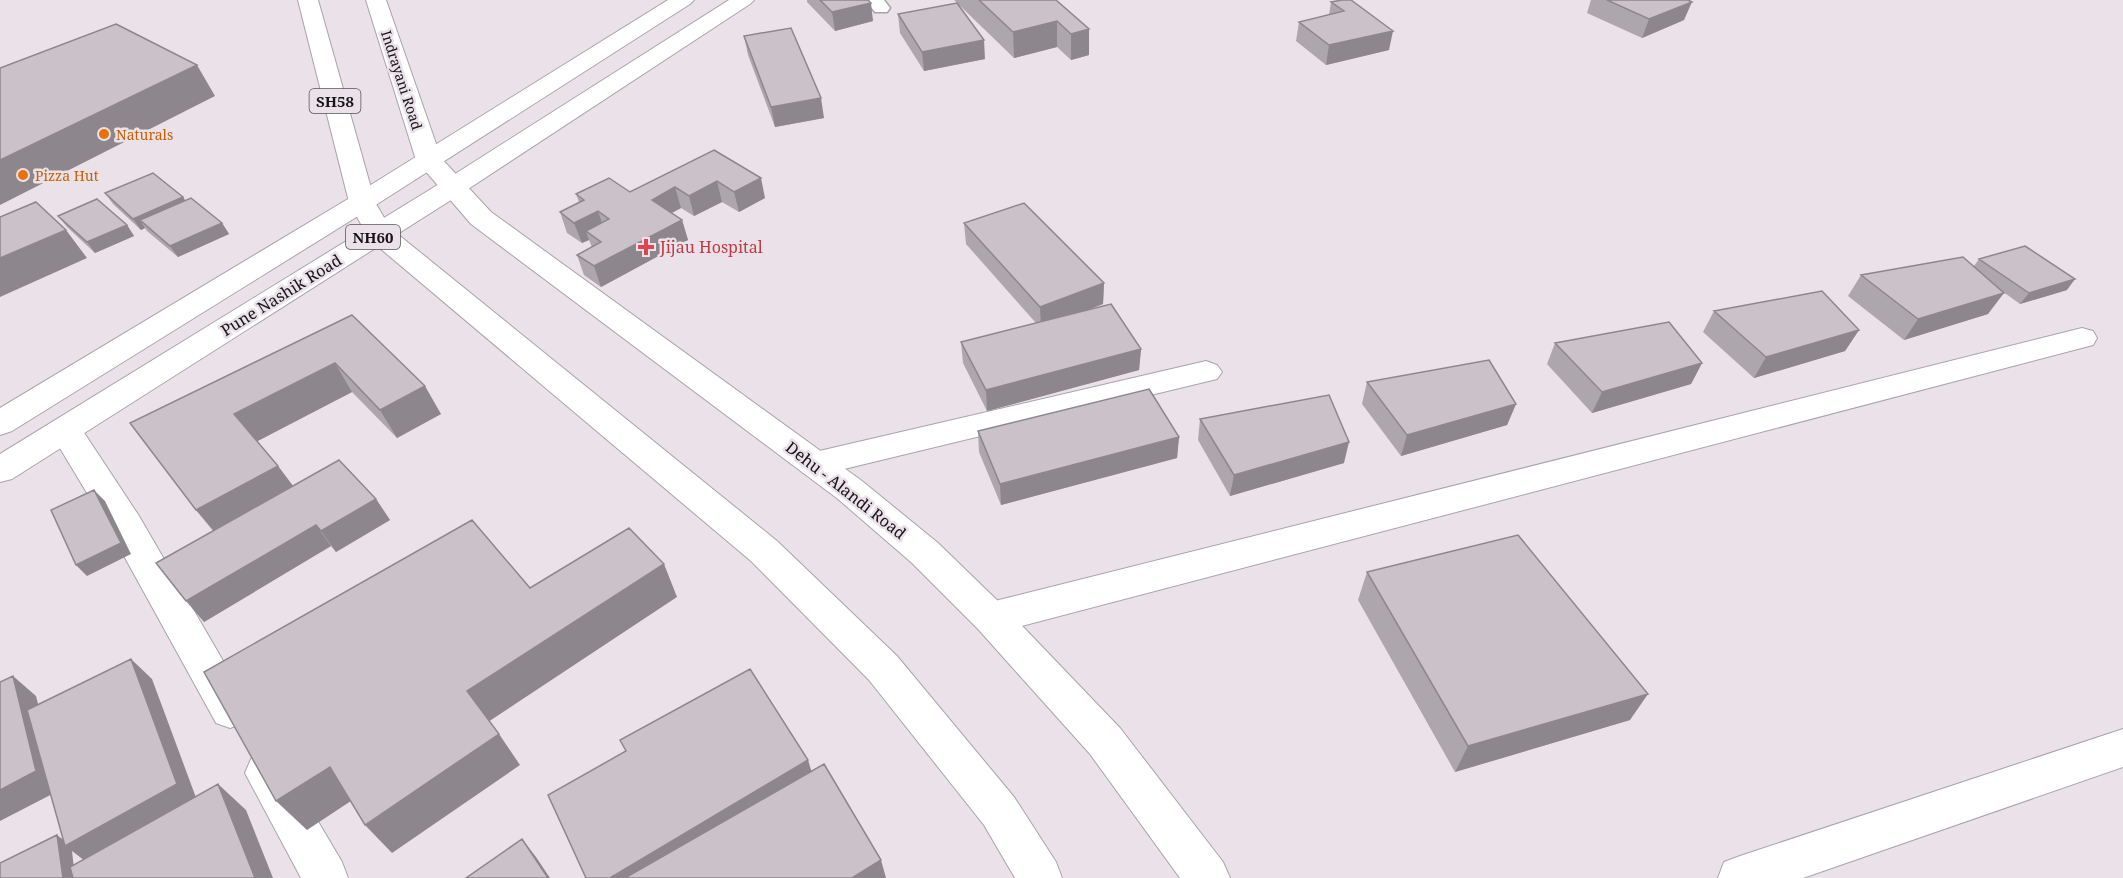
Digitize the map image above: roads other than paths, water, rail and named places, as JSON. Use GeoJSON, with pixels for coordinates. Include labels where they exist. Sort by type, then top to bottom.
{"type":"FeatureCollection","features":[{"type":"Feature","properties":{"kind":"main road","name":"SH58"},"geometry":{"type":"LineString","coordinates":[[308,0],[362,202]]}},
{"type":"Feature","properties":{"kind":"main road","name":"Indrayani Road"},"geometry":{"type":"LineString","coordinates":[[376,0],[429,160]]}},
{"type":"Feature","properties":{"kind":"main road","name":"NH60"},"geometry":{"type":"LineString","coordinates":[[0,423],[362,202],[683,0]]}},
{"type":"Feature","properties":{"kind":"main road","name":"Pune Nashik Road"},"geometry":{"type":"LineString","coordinates":[[0,470],[379,234],[742,0]]}},
{"type":"Feature","properties":{"kind":"main road","name":"Dehu - Alandi Road"},"geometry":{"type":"LineString","coordinates":[[429,160],[481,218],[850,490],[925,553],[991,618],[1105,741],[1207,878]]}},
{"type":"Feature","properties":{"kind":"main road"},"geometry":{"type":"LineString","coordinates":[[362,202],[379,234],[764,551],[884,668],[999,811],[1040,878]]}},
{"type":"Feature","properties":{"kind":"main road"},"geometry":{"type":"LineString","coordinates":[[991,618],[2082,338]]}},
{"type":"Feature","properties":{"kind":"main road"},"geometry":{"type":"LineString","coordinates":[[815,464],[1206,372]]}},
{"type":"Feature","properties":{"kind":"main road"},"geometry":{"type":"LineString","coordinates":[[64,430],[126,526],[326,878]]}},
{"type":"Feature","properties":{"kind":"main road"},"geometry":{"type":"LineString","coordinates":[[1740,878],[2123,748]]}},
{"type":"Feature","properties":{"kind":"place","name":"Naturals"},"geometry":{"type":"Point","coordinates":[104,134]}},
{"type":"Feature","properties":{"kind":"place","name":"Pizza Hut"},"geometry":{"type":"Point","coordinates":[23,175]}},
{"type":"Feature","properties":{"kind":"place","name":"Jijau Hospital"},"geometry":{"type":"Point","coordinates":[646,247]}}]}
